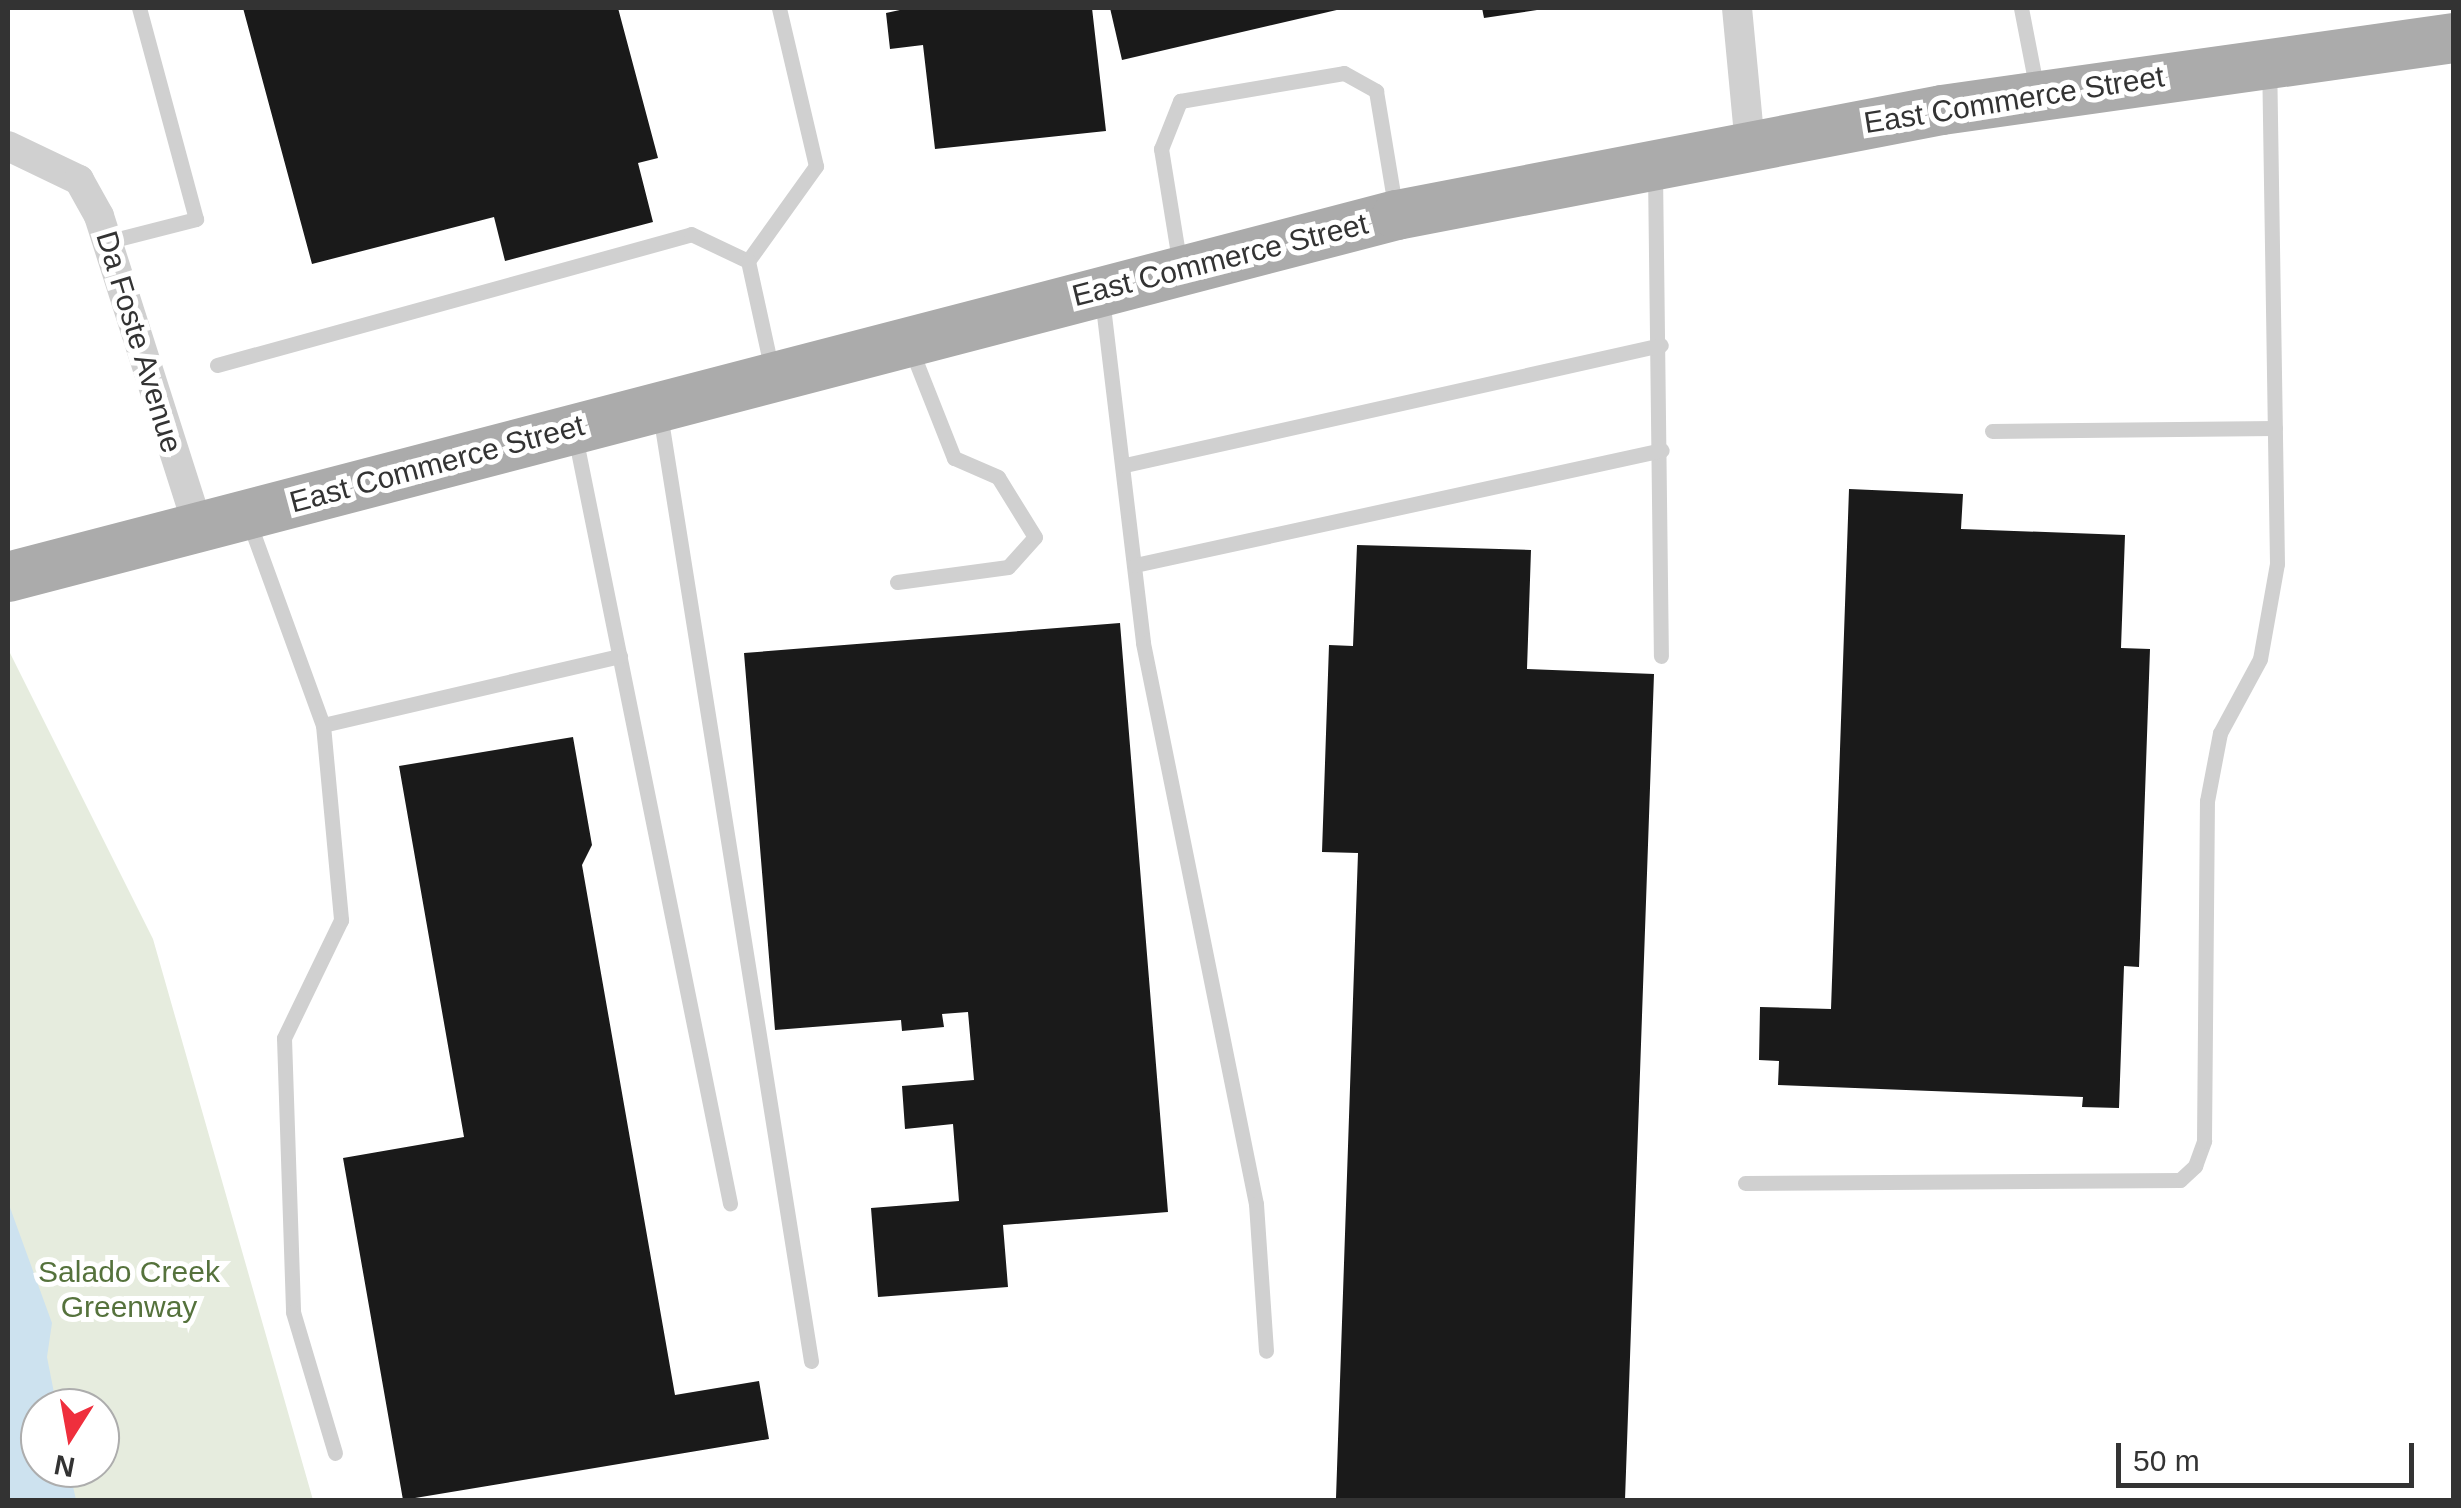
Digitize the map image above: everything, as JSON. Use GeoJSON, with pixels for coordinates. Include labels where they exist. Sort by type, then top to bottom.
{"type":"FeatureCollection","features":[{"type":"Feature","properties":{"kind":"main road","name":"East Commerce Street"},"geometry":{"type":"LineString","coordinates":[[8,578],[906,339],[1396,215],[1654,163],[2038,94],[2454,38]]}},
{"type":"Feature","properties":{"kind":"street"},"geometry":{"type":"LineString","coordinates":[[1737,8],[1750,146]]}},
{"type":"Feature","properties":{"kind":"street","name":"Da Foste Avenue"},"geometry":{"type":"LineString","coordinates":[[8,146],[79,180],[110,240],[198,527]]}},
{"type":"Feature","properties":{"kind":"lane"},"geometry":{"type":"LineString","coordinates":[[110,240],[196,219],[139,8]]}},
{"type":"Feature","properties":{"kind":"lane"},"geometry":{"type":"LineString","coordinates":[[772,375],[748,260],[816,166],[779,8]]}},
{"type":"Feature","properties":{"kind":"lane"},"geometry":{"type":"LineString","coordinates":[[2022,8],[2038,94]]}},
{"type":"Feature","properties":{"kind":"lane"},"geometry":{"type":"LineString","coordinates":[[1745,1183],[2180,1180],[2195,1166],[2204,1141],[2207,801],[2220,733],[2264,640],[2277,564],[2269,60]]}},
{"type":"Feature","properties":{"kind":"lane"},"geometry":{"type":"LineString","coordinates":[[1181,270],[1161,149],[1180,101],[1344,73],[1376,91],[1396,215]]}},
{"type":"Feature","properties":{"kind":"lane"},"geometry":{"type":"LineString","coordinates":[[1654,163],[1661,345],[1662,656]]}},
{"type":"Feature","properties":{"kind":"lane"},"geometry":{"type":"LineString","coordinates":[[218,365],[692,234],[748,260]]}},
{"type":"Feature","properties":{"kind":"lane"},"geometry":{"type":"LineString","coordinates":[[1101,290],[1135,565],[1256,1204],[1266,1351]]}},
{"type":"Feature","properties":{"kind":"lane"},"geometry":{"type":"LineString","coordinates":[[897,582],[1008,567],[1036,537],[998,477],[954,458],[906,339]]}},
{"type":"Feature","properties":{"kind":"lane"},"geometry":{"type":"LineString","coordinates":[[1125,465],[1661,345]]}},
{"type":"Feature","properties":{"kind":"lane"},"geometry":{"type":"LineString","coordinates":[[658,405],[811,1362]]}},
{"type":"Feature","properties":{"kind":"lane"},"geometry":{"type":"LineString","coordinates":[[573,427],[730,1203]]}},
{"type":"Feature","properties":{"kind":"lane"},"geometry":{"type":"LineString","coordinates":[[1992,431],[2275,428]]}},
{"type":"Feature","properties":{"kind":"lane"},"geometry":{"type":"LineString","coordinates":[[1135,565],[1662,450]]}},
{"type":"Feature","properties":{"kind":"lane"},"geometry":{"type":"LineString","coordinates":[[246,514],[323,724],[341,920],[284,1038],[293,1312],[335,1453]]}},
{"type":"Feature","properties":{"kind":"lane"},"geometry":{"type":"LineString","coordinates":[[323,724],[620,656]]}},
{"type":"Feature","properties":{"kind":"green space","name":"Salado Creek Greenway"},"geometry":{"type":"Polygon","coordinates":[[[9,651],[153,939],[313,1500],[8,1500],[9,651]]]}},
{"type":"Feature","properties":{"kind":"water"},"geometry":{"type":"Polygon","coordinates":[[[8,1202],[52,1323],[47,1357],[53,1388],[20,1388],[20,1488],[73,1488],[76,1500],[8,1500],[8,1202]]]}},
{"type":"Feature","properties":{"kind":"building"},"geometry":{"type":"Polygon","coordinates":[[[243,8],[618,8],[658,158],[638,163],[653,222],[505,261],[494,217],[312,264],[243,8]]]}},
{"type":"Feature","properties":{"kind":"building"},"geometry":{"type":"Polygon","coordinates":[[[909,8],[1092,8],[1106,131],[935,149],[923,45],[890,49],[886,13],[909,8]]]}},
{"type":"Feature","properties":{"kind":"building"},"geometry":{"type":"Polygon","coordinates":[[[1110,8],[1341,8],[1341,9],[1122,60],[1110,8]]]}},
{"type":"Feature","properties":{"kind":"building"},"geometry":{"type":"Polygon","coordinates":[[[1482,8],[1537,8],[1537,10],[1484,18],[1482,8]]]}},
{"type":"Feature","properties":{"kind":"building"},"geometry":{"type":"Polygon","coordinates":[[[1849,489],[1963,494],[1961,529],[2125,535],[2121,648],[2150,649],[2139,967],[2124,966],[2119,1108],[2082,1107],[2083,1097],[1778,1085],[1779,1061],[1759,1060],[1760,1007],[1831,1009],[1849,489]]]}},
{"type":"Feature","properties":{"kind":"building"},"geometry":{"type":"Polygon","coordinates":[[[1357,545],[1531,550],[1527,669],[1654,674],[1625,1500],[1336,1498],[1358,853],[1322,852],[1329,645],[1353,646],[1357,545]]]}},
{"type":"Feature","properties":{"kind":"building"},"geometry":{"type":"Polygon","coordinates":[[[1120,623],[1168,1212],[1003,1225],[1008,1287],[878,1297],[871,1208],[959,1201],[953,1124],[905,1129],[902,1086],[974,1080],[968,1012],[942,1014],[944,1027],[902,1031],[901,1020],[775,1030],[744,653],[1120,623]]]}},
{"type":"Feature","properties":{"kind":"building"},"geometry":{"type":"Polygon","coordinates":[[[573,737],[592,845],[582,865],[675,1395],[759,1381],[769,1439],[403,1500],[343,1158],[464,1137],[399,766],[573,737]]]}}]}
